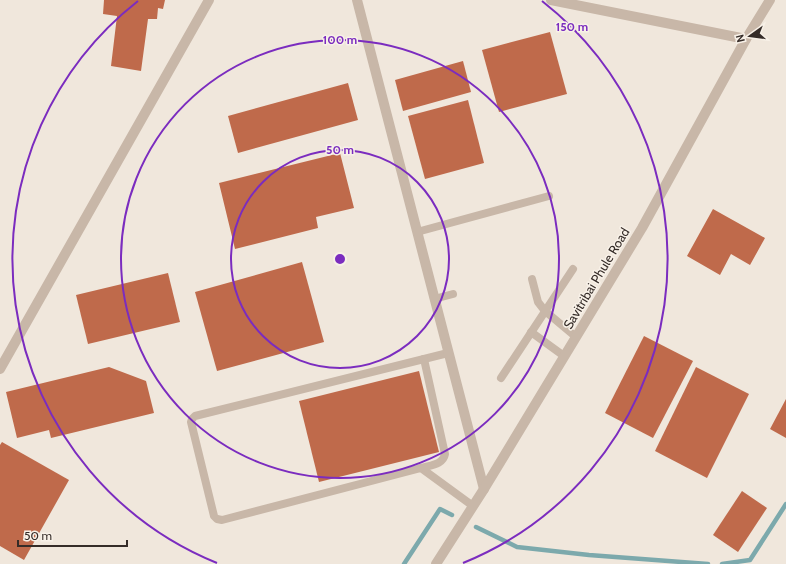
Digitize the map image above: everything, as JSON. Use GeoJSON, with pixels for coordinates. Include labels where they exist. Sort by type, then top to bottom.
{"type":"FeatureCollection","features":[{"type":"Feature","properties":{"kind":"street"},"geometry":{"type":"LineString","coordinates":[[0,369],[210,0]]}},
{"type":"Feature","properties":{"kind":"street"},"geometry":{"type":"LineString","coordinates":[[357,0],[484,489]]}},
{"type":"Feature","properties":{"kind":"street"},"geometry":{"type":"LineString","coordinates":[[551,0],[746,39]]}},
{"type":"Feature","properties":{"kind":"street","name":"Savitribai Phule Road"},"geometry":{"type":"LineString","coordinates":[[436,564],[484,489],[642,228],[746,39],[770,0]]}},
{"type":"Feature","properties":{"kind":"lane"},"geometry":{"type":"LineString","coordinates":[[417,232],[549,196]]}},
{"type":"Feature","properties":{"kind":"lane"},"geometry":{"type":"LineString","coordinates":[[500,378],[573,269]]}},
{"type":"Feature","properties":{"kind":"lane"},"geometry":{"type":"LineString","coordinates":[[532,279],[538,302],[545,311],[576,337]]}},
{"type":"Feature","properties":{"kind":"lane"},"geometry":{"type":"LineString","coordinates":[[434,299],[453,294]]}},
{"type":"Feature","properties":{"kind":"lane"},"geometry":{"type":"LineString","coordinates":[[531,332],[564,356]]}},
{"type":"Feature","properties":{"kind":"lane"},"geometry":{"type":"LineString","coordinates":[[424,359],[445,454],[441,462],[222,520],[217,519],[214,516],[191,422],[195,416],[448,353]]}},
{"type":"Feature","properties":{"kind":"lane"},"geometry":{"type":"LineString","coordinates":[[421,468],[473,506]]}},
{"type":"Feature","properties":{"kind":"building"},"geometry":{"type":"Polygon","coordinates":[[[104,0],[165,0],[163,9],[158,8],[157,19],[148,19],[141,71],[111,66],[117,16],[103,14],[104,0]]]}},
{"type":"Feature","properties":{"kind":"building"},"geometry":{"type":"Polygon","coordinates":[[[550,32],[567,94],[499,112],[482,50],[550,32]]]}},
{"type":"Feature","properties":{"kind":"building"},"geometry":{"type":"Polygon","coordinates":[[[463,61],[471,92],[403,111],[395,80],[463,61]]]}},
{"type":"Feature","properties":{"kind":"building"},"geometry":{"type":"Polygon","coordinates":[[[348,83],[358,120],[238,153],[228,116],[348,83]]]}},
{"type":"Feature","properties":{"kind":"building"},"geometry":{"type":"Polygon","coordinates":[[[468,100],[484,163],[425,179],[408,116],[468,100]]]}},
{"type":"Feature","properties":{"kind":"building"},"geometry":{"type":"Polygon","coordinates":[[[340,153],[354,208],[316,217],[318,228],[235,249],[219,183],[340,153]]]}},
{"type":"Feature","properties":{"kind":"building"},"geometry":{"type":"Polygon","coordinates":[[[713,209],[765,238],[750,265],[731,254],[720,275],[687,256],[713,209]]]}},
{"type":"Feature","properties":{"kind":"building"},"geometry":{"type":"Polygon","coordinates":[[[302,262],[324,342],[217,371],[195,292],[302,262]]]}},
{"type":"Feature","properties":{"kind":"building"},"geometry":{"type":"Polygon","coordinates":[[[168,273],[180,322],[88,344],[76,295],[168,273]]]}},
{"type":"Feature","properties":{"kind":"building"},"geometry":{"type":"Polygon","coordinates":[[[644,336],[693,361],[653,438],[605,413],[644,336]]]}},
{"type":"Feature","properties":{"kind":"building"},"geometry":{"type":"Polygon","coordinates":[[[109,367],[146,381],[154,413],[51,438],[49,430],[17,438],[6,392],[109,367]]]}},
{"type":"Feature","properties":{"kind":"building"},"geometry":{"type":"Polygon","coordinates":[[[696,367],[749,394],[707,478],[655,451],[696,367]]]}},
{"type":"Feature","properties":{"kind":"building"},"geometry":{"type":"Polygon","coordinates":[[[419,371],[439,452],[319,482],[299,401],[419,371]]]}},
{"type":"Feature","properties":{"kind":"building"},"geometry":{"type":"Polygon","coordinates":[[[786,399],[786,438],[770,429],[786,399]]]}},
{"type":"Feature","properties":{"kind":"building"},"geometry":{"type":"Polygon","coordinates":[[[2,442],[69,480],[24,560],[0,546],[0,445],[2,442]]]}},
{"type":"Feature","properties":{"kind":"building"},"geometry":{"type":"Polygon","coordinates":[[[742,491],[767,508],[738,552],[713,535],[742,491]]]}},
{"type":"Feature","properties":{"kind":"waterway"},"geometry":{"type":"LineString","coordinates":[[722,564],[750,560],[786,504]]}},
{"type":"Feature","properties":{"kind":"waterway"},"geometry":{"type":"LineString","coordinates":[[404,564],[440,509],[452,515]]}},
{"type":"Feature","properties":{"kind":"waterway"},"geometry":{"type":"LineString","coordinates":[[476,527],[517,547],[589,555],[708,564]]}}]}
